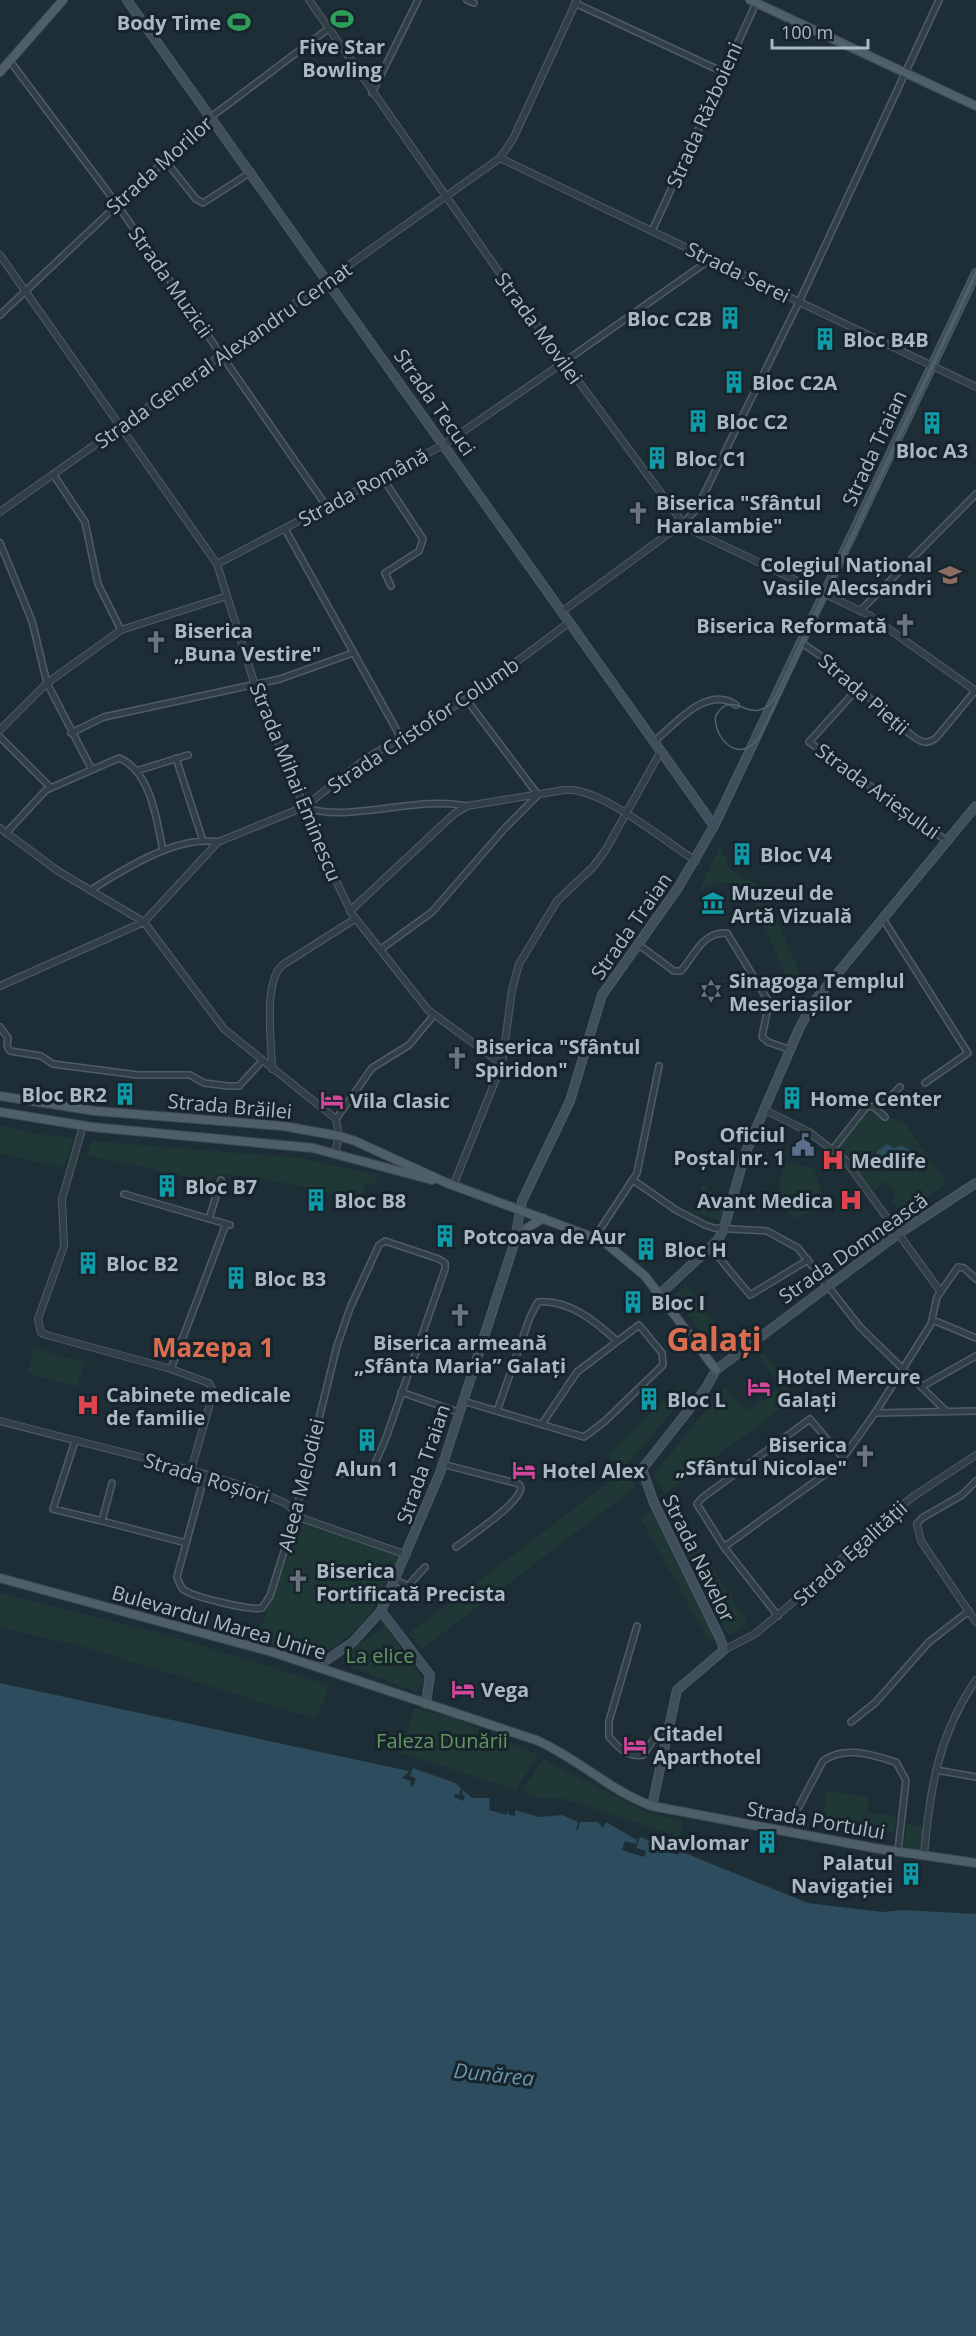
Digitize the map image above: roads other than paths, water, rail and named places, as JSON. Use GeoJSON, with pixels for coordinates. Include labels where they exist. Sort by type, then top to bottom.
{"type":"FeatureCollection","features":[{"type":"Feature","properties":{"kind":"main road"},"geometry":{"type":"LineString","coordinates":[[0,72],[63,0]]}},
{"type":"Feature","properties":{"kind":"main road","name":"Strada Tecuci"},"geometry":{"type":"LineString","coordinates":[[127,0],[445,444],[714,826]]}},
{"type":"Feature","properties":{"kind":"main road"},"geometry":{"type":"LineString","coordinates":[[754,1],[976,106]]}},
{"type":"Feature","properties":{"kind":"main road","name":"Strada Traian"},"geometry":{"type":"LineString","coordinates":[[318,1666],[352,1642],[381,1611],[442,1464],[514,1244],[525,1193],[570,1101],[602,995],[696,861],[802,643],[976,273]]}},
{"type":"Feature","properties":{"kind":"main road"},"geometry":{"type":"LineString","coordinates":[[660,1294],[711,1248],[724,1228],[745,1154],[813,1003],[976,807]]}},
{"type":"Feature","properties":{"kind":"main road","name":"Strada Brăilei"},"geometry":{"type":"LineString","coordinates":[[0,1096],[94,1111],[283,1126],[339,1136],[450,1184],[595,1237],[623,1255],[660,1294],[716,1370]]}},
{"type":"Feature","properties":{"kind":"main road","name":"Strada Brăilei"},"geometry":{"type":"LineString","coordinates":[[0,1112],[83,1126],[290,1145],[335,1153],[450,1184]]}},
{"type":"Feature","properties":{"kind":"main road","name":"Strada Domnească"},"geometry":{"type":"LineString","coordinates":[[643,1480],[642,1469],[645,1464],[706,1388],[716,1370],[898,1234],[976,1183]]}},
{"type":"Feature","properties":{"kind":"main road"},"geometry":{"type":"LineString","coordinates":[[514,1244],[527,1228],[543,1218]]}},
{"type":"Feature","properties":{"kind":"main road","name":"Strada Navelor"},"geometry":{"type":"LineString","coordinates":[[643,1480],[724,1650],[676,1690],[652,1806]]}},
{"type":"Feature","properties":{"kind":"main road","name":"Bulevardul Marea Unire"},"geometry":{"type":"LineString","coordinates":[[0,1578],[318,1666],[559,1750],[635,1800],[652,1806]]}},
{"type":"Feature","properties":{"kind":"main road"},"geometry":{"type":"LineString","coordinates":[[381,1611],[430,1675],[426,1704]]}},
{"type":"Feature","properties":{"kind":"main road","name":"Strada Portului"},"geometry":{"type":"LineString","coordinates":[[652,1806],[976,1863]]}},
{"type":"Feature","properties":{"kind":"street","name":"Strada Movilei"},"geometry":{"type":"LineString","coordinates":[[309,0],[446,197],[683,523],[695,532],[860,611],[976,691]]}},
{"type":"Feature","properties":{"kind":"street"},"geometry":{"type":"LineString","coordinates":[[372,93],[418,0]]}},
{"type":"Feature","properties":{"kind":"street"},"geometry":{"type":"LineString","coordinates":[[467,0],[474,3]]}},
{"type":"Feature","properties":{"kind":"street"},"geometry":{"type":"LineString","coordinates":[[563,611],[683,523],[696,510],[798,302],[939,0]]}},
{"type":"Feature","properties":{"kind":"street"},"geometry":{"type":"LineString","coordinates":[[500,158],[513,139],[576,1],[723,72]]}},
{"type":"Feature","properties":{"kind":"street","name":"Strada Războieni"},"geometry":{"type":"LineString","coordinates":[[652,231],[754,1]]}},
{"type":"Feature","properties":{"kind":"street","name":"Strada Morilor"},"geometry":{"type":"LineString","coordinates":[[0,315],[116,203],[211,117],[328,29]]}},
{"type":"Feature","properties":{"kind":"street","name":"Strada Muzicii"},"geometry":{"type":"LineString","coordinates":[[10,61],[116,203],[327,507]]}},
{"type":"Feature","properties":{"kind":"street","name":"Strada General Alexandru Cernat"},"geometry":{"type":"LineString","coordinates":[[0,512],[500,158]]}},
{"type":"Feature","properties":{"kind":"street","name":"Strada Serei"},"geometry":{"type":"LineString","coordinates":[[500,158],[976,387]]}},
{"type":"Feature","properties":{"kind":"street"},"geometry":{"type":"LineString","coordinates":[[164,159],[196,199],[203,203],[250,172]]}},
{"type":"Feature","properties":{"kind":"street","name":"Strada Mihai Eminescu"},"geometry":{"type":"LineString","coordinates":[[0,255],[217,564],[255,685],[304,807],[350,911],[434,1015],[502,1064]]}},
{"type":"Feature","properties":{"kind":"street","name":"Strada Română"},"geometry":{"type":"LineString","coordinates":[[217,564],[445,444],[711,259]]}},
{"type":"Feature","properties":{"kind":"street"},"geometry":{"type":"LineString","coordinates":[[53,474],[85,522],[98,584],[121,630]]}},
{"type":"Feature","properties":{"kind":"street"},"geometry":{"type":"LineString","coordinates":[[382,477],[423,539],[419,550],[385,573],[391,586]]}},
{"type":"Feature","properties":{"kind":"street"},"geometry":{"type":"LineString","coordinates":[[860,611],[976,494]]}},
{"type":"Feature","properties":{"kind":"street"},"geometry":{"type":"LineString","coordinates":[[285,529],[401,738]]}},
{"type":"Feature","properties":{"kind":"street"},"geometry":{"type":"LineString","coordinates":[[0,543],[32,621],[47,683],[91,768]]}},
{"type":"Feature","properties":{"kind":"street"},"geometry":{"type":"LineString","coordinates":[[0,730],[47,683],[121,630],[227,596]]}},
{"type":"Feature","properties":{"kind":"street","name":"Strada Cristofor Columb"},"geometry":{"type":"LineString","coordinates":[[0,986],[144,922],[218,842],[304,807],[367,758],[465,699],[570,622]]}},
{"type":"Feature","properties":{"kind":"street","name":"Strada Pieții"},"geometry":{"type":"LineString","coordinates":[[802,643],[828,661],[914,738],[927,743],[937,736],[976,691]]}},
{"type":"Feature","properties":{"kind":"street"},"geometry":{"type":"LineString","coordinates":[[71,733],[117,714],[255,685],[353,654]]}},
{"type":"Feature","properties":{"kind":"street","name":"Strada Arieșului"},"geometry":{"type":"LineString","coordinates":[[858,688],[809,742],[947,841]]}},
{"type":"Feature","properties":{"kind":"street"},"geometry":{"type":"LineString","coordinates":[[465,699],[538,795]]}},
{"type":"Feature","properties":{"kind":"street"},"geometry":{"type":"LineString","coordinates":[[655,741],[696,708],[711,699],[725,699],[736,705]]}},
{"type":"Feature","properties":{"kind":"street"},"geometry":{"type":"LineString","coordinates":[[0,738],[50,787]]}},
{"type":"Feature","properties":{"kind":"street"},"geometry":{"type":"LineString","coordinates":[[450,1184],[502,1064],[512,990],[519,964],[557,901],[600,860],[661,751]]}},
{"type":"Feature","properties":{"kind":"street"},"geometry":{"type":"LineString","coordinates":[[136,771],[188,755]]}},
{"type":"Feature","properties":{"kind":"street"},"geometry":{"type":"LineString","coordinates":[[6,833],[35,800],[50,787],[119,758],[136,771],[147,790],[164,851]]}},
{"type":"Feature","properties":{"kind":"street"},"geometry":{"type":"LineString","coordinates":[[176,758],[202,842]]}},
{"type":"Feature","properties":{"kind":"street"},"geometry":{"type":"LineString","coordinates":[[304,807],[325,812],[420,804],[454,803],[467,806],[576,789],[592,794],[626,814],[696,861]]}},
{"type":"Feature","properties":{"kind":"street"},"geometry":{"type":"LineString","coordinates":[[381,949],[432,912],[505,828],[538,795]]}},
{"type":"Feature","properties":{"kind":"street"},"geometry":{"type":"LineString","coordinates":[[350,911],[454,814],[467,806]]}},
{"type":"Feature","properties":{"kind":"street"},"geometry":{"type":"LineString","coordinates":[[0,828],[58,871],[144,922],[215,1019],[262,1061],[336,1119],[339,1136],[335,1153]]}},
{"type":"Feature","properties":{"kind":"street"},"geometry":{"type":"LineString","coordinates":[[91,890],[130,866],[164,851],[202,842],[218,842]]}},
{"type":"Feature","properties":{"kind":"street"},"geometry":{"type":"LineString","coordinates":[[272,1069],[270,1002],[274,974],[284,964],[355,919]]}},
{"type":"Feature","properties":{"kind":"street"},"geometry":{"type":"LineString","coordinates":[[883,919],[968,1053],[925,1083]]}},
{"type":"Feature","properties":{"kind":"street"},"geometry":{"type":"LineString","coordinates":[[639,945],[674,971],[679,971],[706,940],[714,935],[726,933],[769,1002],[762,1036],[768,1042],[791,1050]]}},
{"type":"Feature","properties":{"kind":"street"},"geometry":{"type":"LineString","coordinates":[[336,1119],[372,1068],[409,1045],[434,1015]]}},
{"type":"Feature","properties":{"kind":"street"},"geometry":{"type":"LineString","coordinates":[[0,1027],[8,1038],[7,1046],[10,1051],[41,1056],[53,1064],[138,1075],[190,1075],[204,1083],[235,1087],[243,1083],[262,1061]]}},
{"type":"Feature","properties":{"kind":"street"},"geometry":{"type":"LineString","coordinates":[[595,1237],[633,1180],[644,1147],[653,1087],[659,1066]]}},
{"type":"Feature","properties":{"kind":"street"},"geometry":{"type":"LineString","coordinates":[[882,1105],[900,1087]]}},
{"type":"Feature","properties":{"kind":"street"},"geometry":{"type":"LineString","coordinates":[[833,1149],[867,1106],[874,1107],[885,1117]]}},
{"type":"Feature","properties":{"kind":"street"},"geometry":{"type":"LineString","coordinates":[[765,1110],[809,1132],[833,1149],[854,1171],[940,1291]]}},
{"type":"Feature","properties":{"kind":"street"},"geometry":{"type":"LineString","coordinates":[[83,1126],[62,1199],[64,1246],[38,1318],[38,1327],[41,1332],[50,1336],[171,1369],[209,1383],[213,1391],[191,1470]]}},
{"type":"Feature","properties":{"kind":"street"},"geometry":{"type":"LineString","coordinates":[[209,1219],[221,1180]]}},
{"type":"Feature","properties":{"kind":"street"},"geometry":{"type":"LineString","coordinates":[[633,1180],[696,1220],[714,1228],[767,1231],[798,1248],[860,1327],[947,1413]]}},
{"type":"Feature","properties":{"kind":"street"},"geometry":{"type":"LineString","coordinates":[[124,1194],[228,1225],[171,1369]]}},
{"type":"Feature","properties":{"kind":"street","name":"Aleea Melodiei"},"geometry":{"type":"LineString","coordinates":[[205,1474],[177,1577],[184,1590],[256,1610],[262,1608],[270,1596],[296,1512],[337,1346],[361,1284],[379,1245],[385,1241],[439,1259],[446,1266],[401,1392]]}},
{"type":"Feature","properties":{"kind":"street"},"geometry":{"type":"LineString","coordinates":[[711,1248],[750,1296],[808,1260]]}},
{"type":"Feature","properties":{"kind":"street"},"geometry":{"type":"LineString","coordinates":[[724,1546],[834,1468],[875,1413],[903,1370],[933,1320],[935,1300],[958,1267],[964,1268],[976,1279]]}},
{"type":"Feature","properties":{"kind":"street"},"geometry":{"type":"LineString","coordinates":[[497,1411],[536,1304],[544,1302],[569,1308],[590,1318],[617,1341]]}},
{"type":"Feature","properties":{"kind":"street"},"geometry":{"type":"LineString","coordinates":[[933,1320],[976,1338]]}},
{"type":"Feature","properties":{"kind":"street"},"geometry":{"type":"LineString","coordinates":[[463,1401],[579,1436],[590,1435],[660,1368],[664,1358],[639,1325],[570,1380],[542,1424]]}},
{"type":"Feature","properties":{"kind":"street"},"geometry":{"type":"LineString","coordinates":[[921,1387],[976,1356]]}},
{"type":"Feature","properties":{"kind":"street"},"geometry":{"type":"LineString","coordinates":[[343,1474],[357,1476],[370,1473],[386,1438],[401,1392],[458,1412]]}},
{"type":"Feature","properties":{"kind":"street"},"geometry":{"type":"LineString","coordinates":[[875,1413],[976,1411]]}},
{"type":"Feature","properties":{"kind":"street"},"geometry":{"type":"LineString","coordinates":[[778,1616],[724,1546],[697,1504],[747,1464],[810,1419],[843,1458]]}},
{"type":"Feature","properties":{"kind":"street","name":"Strada Roșiori"},"geometry":{"type":"LineString","coordinates":[[0,1421],[191,1470],[262,1492],[285,1503],[304,1519],[406,1555]]}},
{"type":"Feature","properties":{"kind":"street"},"geometry":{"type":"LineString","coordinates":[[75,1441],[53,1509],[186,1543]]}},
{"type":"Feature","properties":{"kind":"street","name":"Strada Egalității"},"geometry":{"type":"LineString","coordinates":[[724,1650],[755,1634],[778,1616],[884,1519],[976,1455]]}},
{"type":"Feature","properties":{"kind":"street"},"geometry":{"type":"LineString","coordinates":[[442,1464],[500,1478],[519,1484],[521,1488],[520,1493],[505,1509],[456,1547]]}},
{"type":"Feature","properties":{"kind":"street"},"geometry":{"type":"LineString","coordinates":[[976,1481],[962,1495],[922,1518],[917,1524],[921,1541],[976,1622]]}},
{"type":"Feature","properties":{"kind":"street"},"geometry":{"type":"LineString","coordinates":[[102,1521],[112,1483]]}},
{"type":"Feature","properties":{"kind":"street"},"geometry":{"type":"LineString","coordinates":[[395,1580],[408,1586],[425,1567]]}},
{"type":"Feature","properties":{"kind":"street"},"geometry":{"type":"LineString","coordinates":[[851,1722],[875,1703],[928,1642],[976,1606]]}},
{"type":"Feature","properties":{"kind":"street"},"geometry":{"type":"LineString","coordinates":[[637,1626],[609,1721],[609,1737],[621,1750],[637,1756],[643,1755],[654,1739],[665,1740]]}},
{"type":"Feature","properties":{"kind":"street"},"geometry":{"type":"LineString","coordinates":[[924,1855],[929,1800],[947,1732],[976,1680]]}},
{"type":"Feature","properties":{"kind":"street"},"geometry":{"type":"LineString","coordinates":[[786,1831],[823,1761],[834,1755],[862,1752],[896,1762],[905,1776],[898,1851]]}},
{"type":"Feature","properties":{"kind":"street"},"geometry":{"type":"LineString","coordinates":[[936,1770],[976,1777]]}},
{"type":"Feature","properties":{"kind":"water"},"geometry":{"type":"Polygon","coordinates":[[[887,1144],[894,1148],[901,1146],[909,1149],[913,1159],[908,1163],[896,1155],[888,1162],[880,1162],[876,1157],[877,1151],[887,1144]]]}},
{"type":"Feature","properties":{"kind":"water","name":"Dunărea"},"geometry":{"type":"Polygon","coordinates":[[[0,1683],[409,1771],[402,1778],[411,1781],[410,1785],[413,1787],[416,1778],[410,1776],[413,1768],[455,1783],[461,1788],[459,1795],[455,1793],[454,1797],[463,1801],[465,1796],[462,1794],[463,1790],[472,1798],[490,1798],[489,1810],[506,1815],[508,1811],[509,1815],[515,1816],[515,1810],[539,1817],[562,1815],[578,1822],[576,1830],[580,1822],[598,1822],[603,1828],[606,1822],[637,1840],[636,1844],[625,1841],[622,1850],[644,1857],[646,1851],[636,1848],[640,1837],[656,1843],[656,1847],[678,1855],[680,1851],[808,1903],[882,1912],[903,1910],[976,1914],[976,2336],[0,2336],[0,1683]]]}},
{"type":"Feature","properties":{"kind":"tram line"},"geometry":{"type":"LineString","coordinates":[[748,0],[976,107]]}},
{"type":"Feature","properties":{"kind":"tram line"},"geometry":{"type":"LineString","coordinates":[[976,271],[775,698],[766,707],[758,710],[730,704],[723,707],[716,715],[715,721],[719,734],[728,745],[740,749],[747,748],[758,739],[763,730],[976,275]]}},
{"type":"Feature","properties":{"kind":"place","name":"Five Star Bowling"},"geometry":{"type":"Point","coordinates":[342,19]}},
{"type":"Feature","properties":{"kind":"place","name":"Body Time"},"geometry":{"type":"Point","coordinates":[239,22]}},
{"type":"Feature","properties":{"kind":"place","name":"Bloc C2B"},"geometry":{"type":"Point","coordinates":[730,318]}},
{"type":"Feature","properties":{"kind":"place","name":"Bloc B4B"},"geometry":{"type":"Point","coordinates":[825,339]}},
{"type":"Feature","properties":{"kind":"place","name":"Bloc C2A"},"geometry":{"type":"Point","coordinates":[734,382]}},
{"type":"Feature","properties":{"kind":"place","name":"Bloc C2"},"geometry":{"type":"Point","coordinates":[698,421]}},
{"type":"Feature","properties":{"kind":"place","name":"Bloc A3"},"geometry":{"type":"Point","coordinates":[932,423]}},
{"type":"Feature","properties":{"kind":"place","name":"Bloc C1"},"geometry":{"type":"Point","coordinates":[657,458]}},
{"type":"Feature","properties":{"kind":"place","name":"Biserica \"Sfântul Haralambie\""},"geometry":{"type":"Point","coordinates":[638,513]}},
{"type":"Feature","properties":{"kind":"place","name":"Colegiul Național Vasile Alecsandri"},"geometry":{"type":"Point","coordinates":[950,575]}},
{"type":"Feature","properties":{"kind":"place","name":"Biserica Reformată"},"geometry":{"type":"Point","coordinates":[905,625]}},
{"type":"Feature","properties":{"kind":"place","name":"Biserica „Buna Vestire\""},"geometry":{"type":"Point","coordinates":[156,642]}},
{"type":"Feature","properties":{"kind":"place","name":"Bloc V4"},"geometry":{"type":"Point","coordinates":[742,854]}},
{"type":"Feature","properties":{"kind":"place","name":"Muzeul de Artă Vizuală"},"geometry":{"type":"Point","coordinates":[713,903]}},
{"type":"Feature","properties":{"kind":"place","name":"Sinagoga Templul Meseriașilor"},"geometry":{"type":"Point","coordinates":[711,991]}},
{"type":"Feature","properties":{"kind":"place","name":"Biserica \"Sfântul Spiridon\""},"geometry":{"type":"Point","coordinates":[457,1058]}},
{"type":"Feature","properties":{"kind":"place","name":"Bloc BR2"},"geometry":{"type":"Point","coordinates":[125,1094]}},
{"type":"Feature","properties":{"kind":"place","name":"Home Center"},"geometry":{"type":"Point","coordinates":[792,1098]}},
{"type":"Feature","properties":{"kind":"place","name":"Vila Clasic"},"geometry":{"type":"Point","coordinates":[332,1100]}},
{"type":"Feature","properties":{"kind":"place","name":"Oficiul Poștal nr. 1"},"geometry":{"type":"Point","coordinates":[803,1145]}},
{"type":"Feature","properties":{"kind":"place","name":"Medlife"},"geometry":{"type":"Point","coordinates":[833,1160]}},
{"type":"Feature","properties":{"kind":"place","name":"Bloc B7"},"geometry":{"type":"Point","coordinates":[167,1186]}},
{"type":"Feature","properties":{"kind":"place","name":"Bloc B8"},"geometry":{"type":"Point","coordinates":[316,1200]}},
{"type":"Feature","properties":{"kind":"place","name":"Avant Medica"},"geometry":{"type":"Point","coordinates":[851,1200]}},
{"type":"Feature","properties":{"kind":"place","name":"Potcoava de Aur"},"geometry":{"type":"Point","coordinates":[445,1236]}},
{"type":"Feature","properties":{"kind":"place","name":"Bloc H"},"geometry":{"type":"Point","coordinates":[646,1249]}},
{"type":"Feature","properties":{"kind":"place","name":"Bloc B2"},"geometry":{"type":"Point","coordinates":[88,1263]}},
{"type":"Feature","properties":{"kind":"place","name":"Bloc B3"},"geometry":{"type":"Point","coordinates":[236,1278]}},
{"type":"Feature","properties":{"kind":"place","name":"Bloc I"},"geometry":{"type":"Point","coordinates":[633,1302]}},
{"type":"Feature","properties":{"kind":"place","name":"Biserica armeană „Sfânta Maria” Galați"},"geometry":{"type":"Point","coordinates":[460,1315]}},
{"type":"Feature","properties":{"kind":"place","name":"Hotel Mercure Galați"},"geometry":{"type":"Point","coordinates":[759,1387]}},
{"type":"Feature","properties":{"kind":"place","name":"Bloc L"},"geometry":{"type":"Point","coordinates":[649,1399]}},
{"type":"Feature","properties":{"kind":"place","name":"Cabinete medicale de familie"},"geometry":{"type":"Point","coordinates":[88,1405]}},
{"type":"Feature","properties":{"kind":"place","name":"Alun 1"},"geometry":{"type":"Point","coordinates":[367,1440]}},
{"type":"Feature","properties":{"kind":"place","name":"Biserica „Sfântul Nicolae\""},"geometry":{"type":"Point","coordinates":[865,1456]}},
{"type":"Feature","properties":{"kind":"place","name":"Hotel Alex"},"geometry":{"type":"Point","coordinates":[524,1470]}},
{"type":"Feature","properties":{"kind":"place","name":"Biserica Fortificată Precista"},"geometry":{"type":"Point","coordinates":[298,1581]}},
{"type":"Feature","properties":{"kind":"place","name":"Vega"},"geometry":{"type":"Point","coordinates":[463,1689]}},
{"type":"Feature","properties":{"kind":"place","name":"Citadel Aparthotel"},"geometry":{"type":"Point","coordinates":[635,1745]}},
{"type":"Feature","properties":{"kind":"place","name":"Navlomar"},"geometry":{"type":"Point","coordinates":[767,1842]}},
{"type":"Feature","properties":{"kind":"place","name":"Palatul Navigației"},"geometry":{"type":"Point","coordinates":[911,1874]}},
{"type":"Feature","properties":{"kind":"district","name":"Galați"},"geometry":{"type":"Point","coordinates":[714,1338]}},
{"type":"Feature","properties":{"kind":"district","name":"Mazepa 1"},"geometry":{"type":"Point","coordinates":[213,1347]}},
{"type":"Feature","properties":{"kind":"park label","name":"La elice"},"geometry":{"type":"Point","coordinates":[380,1655]}},
{"type":"Feature","properties":{"kind":"park label","name":"Faleza Dunării"},"geometry":{"type":"Point","coordinates":[442,1740]}}]}
